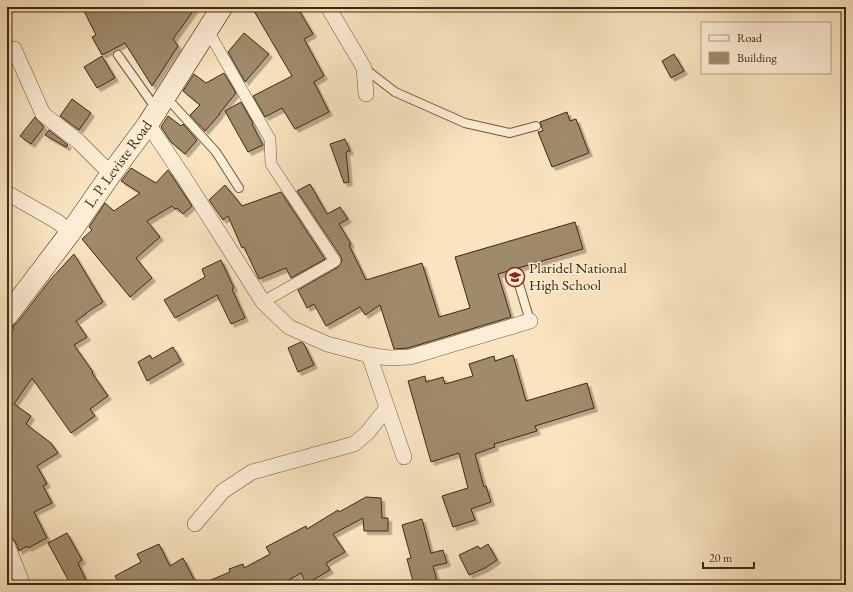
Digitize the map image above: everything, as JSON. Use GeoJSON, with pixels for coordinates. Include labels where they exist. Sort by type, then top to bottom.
{"type":"FeatureCollection","features":[{"type":"Feature","properties":{"kind":"main road","name":"L. P. Leviste Road"},"geometry":{"type":"LineString","coordinates":[[7,316],[70,233],[157,110],[222,7]]}},
{"type":"Feature","properties":{"kind":"street"},"geometry":{"type":"LineString","coordinates":[[328,7],[364,68],[366,94]]}},
{"type":"Feature","properties":{"kind":"street"},"geometry":{"type":"LineString","coordinates":[[208,31],[270,139],[271,164],[335,261],[263,302]]}},
{"type":"Feature","properties":{"kind":"street"},"geometry":{"type":"LineString","coordinates":[[14,48],[43,114],[79,142],[111,174]]}},
{"type":"Feature","properties":{"kind":"street"},"geometry":{"type":"LineString","coordinates":[[157,110],[185,179],[263,302],[289,327],[327,344],[369,355],[388,358],[410,357],[530,321]]}},
{"type":"Feature","properties":{"kind":"street"},"geometry":{"type":"LineString","coordinates":[[7,193],[58,222],[70,233]]}},
{"type":"Feature","properties":{"kind":"street"},"geometry":{"type":"LineString","coordinates":[[369,355],[404,457]]}},
{"type":"Feature","properties":{"kind":"street"},"geometry":{"type":"LineString","coordinates":[[195,524],[223,491],[252,472],[354,444],[367,433],[387,408]]}},
{"type":"Feature","properties":{"kind":"street"},"geometry":{"type":"LineString","coordinates":[[7,545],[23,585]]}},
{"type":"Feature","properties":{"kind":"lane"},"geometry":{"type":"LineString","coordinates":[[118,55],[157,110],[216,152],[239,188]]}},
{"type":"Feature","properties":{"kind":"lane"},"geometry":{"type":"LineString","coordinates":[[364,68],[395,92],[465,123],[510,133],[536,126]]}},
{"type":"Feature","properties":{"kind":"lane"},"geometry":{"type":"LineString","coordinates":[[518,281],[530,321]]}},
{"type":"Feature","properties":{"kind":"building"},"geometry":{"type":"Polygon","coordinates":[[[82,7],[196,7],[173,39],[178,46],[152,86],[125,43],[102,55],[92,37],[96,35],[82,7]]]}},
{"type":"Feature","properties":{"kind":"building"},"geometry":{"type":"Polygon","coordinates":[[[262,7],[297,7],[313,34],[304,39],[324,76],[314,82],[329,112],[295,129],[282,108],[265,117],[253,96],[292,76],[254,11],[262,7]]]}},
{"type":"Feature","properties":{"kind":"building"},"geometry":{"type":"Polygon","coordinates":[[[244,33],[269,54],[245,82],[228,52],[244,33]]]}},
{"type":"Feature","properties":{"kind":"building"},"geometry":{"type":"Polygon","coordinates":[[[674,54],[684,71],[671,78],[662,61],[674,54]]]}},
{"type":"Feature","properties":{"kind":"building"},"geometry":{"type":"Polygon","coordinates":[[[102,56],[115,78],[97,88],[84,67],[102,56]]]}},
{"type":"Feature","properties":{"kind":"building"},"geometry":{"type":"Polygon","coordinates":[[[224,73],[236,93],[205,131],[190,115],[200,105],[183,91],[194,74],[206,83],[224,73]]]}},
{"type":"Feature","properties":{"kind":"building"},"geometry":{"type":"Polygon","coordinates":[[[72,99],[91,113],[79,130],[60,116],[72,99]]]}},
{"type":"Feature","properties":{"kind":"building"},"geometry":{"type":"Polygon","coordinates":[[[241,102],[263,145],[248,152],[225,111],[241,102]]]}},
{"type":"Feature","properties":{"kind":"building"},"geometry":{"type":"Polygon","coordinates":[[[567,112],[570,121],[576,119],[589,153],[552,167],[538,132],[543,131],[540,122],[567,112]]]}},
{"type":"Feature","properties":{"kind":"building"},"geometry":{"type":"Polygon","coordinates":[[[168,116],[181,126],[183,124],[197,140],[185,154],[171,142],[161,127],[168,116]]]}},
{"type":"Feature","properties":{"kind":"building"},"geometry":{"type":"Polygon","coordinates":[[[35,117],[44,127],[31,144],[20,136],[35,117]]]}},
{"type":"Feature","properties":{"kind":"building"},"geometry":{"type":"Polygon","coordinates":[[[49,130],[68,145],[66,147],[45,135],[49,130]]]}},
{"type":"Feature","properties":{"kind":"building"},"geometry":{"type":"Polygon","coordinates":[[[345,139],[350,151],[346,152],[349,182],[344,183],[330,144],[345,139]]]}},
{"type":"Feature","properties":{"kind":"building"},"geometry":{"type":"Polygon","coordinates":[[[131,168],[156,183],[168,170],[192,206],[183,214],[177,208],[175,209],[172,206],[147,221],[160,237],[136,258],[152,278],[130,297],[82,239],[92,230],[89,227],[105,203],[114,211],[140,193],[121,181],[131,168]]]}},
{"type":"Feature","properties":{"kind":"building"},"geometry":{"type":"Polygon","coordinates":[[[310,184],[327,214],[340,207],[348,219],[339,224],[351,244],[349,245],[366,280],[422,263],[439,317],[470,308],[455,257],[575,222],[583,249],[498,274],[511,317],[408,348],[394,349],[380,305],[365,315],[360,307],[326,326],[314,304],[307,308],[298,290],[338,267],[342,261],[341,257],[297,191],[310,184]]]}},
{"type":"Feature","properties":{"kind":"building"},"geometry":{"type":"Polygon","coordinates":[[[225,185],[242,206],[281,192],[325,259],[291,278],[286,268],[259,279],[244,247],[242,248],[228,216],[223,220],[209,200],[225,185]]]}},
{"type":"Feature","properties":{"kind":"building"},"geometry":{"type":"Polygon","coordinates":[[[74,254],[103,302],[76,321],[87,337],[74,345],[108,396],[90,409],[95,416],[71,433],[32,378],[14,404],[31,416],[26,424],[51,443],[58,453],[37,466],[47,484],[43,486],[52,503],[34,512],[47,538],[19,551],[15,541],[10,537],[7,531],[7,338],[14,328],[12,327],[17,323],[50,280],[74,254]]]}},
{"type":"Feature","properties":{"kind":"building"},"geometry":{"type":"Polygon","coordinates":[[[221,260],[234,288],[232,289],[245,318],[231,324],[217,295],[175,318],[164,300],[205,277],[202,269],[221,260]]]}},
{"type":"Feature","properties":{"kind":"building"},"geometry":{"type":"Polygon","coordinates":[[[301,342],[304,344],[314,365],[298,372],[288,348],[301,342]]]}},
{"type":"Feature","properties":{"kind":"building"},"geometry":{"type":"Polygon","coordinates":[[[173,347],[181,361],[147,381],[138,362],[150,355],[152,359],[173,347]]]}},
{"type":"Feature","properties":{"kind":"building"},"geometry":{"type":"Polygon","coordinates":[[[513,355],[526,401],[587,383],[594,408],[535,426],[537,431],[494,444],[495,447],[475,454],[484,487],[486,486],[491,502],[471,509],[475,520],[453,527],[442,496],[468,488],[459,453],[431,462],[408,381],[425,376],[426,382],[443,377],[445,384],[473,376],[469,364],[494,356],[495,361],[513,355]]]}},
{"type":"Feature","properties":{"kind":"building"},"geometry":{"type":"Polygon","coordinates":[[[366,497],[381,498],[382,518],[388,518],[388,531],[364,531],[363,518],[333,534],[345,552],[326,563],[330,570],[306,584],[301,573],[280,585],[199,585],[230,572],[229,569],[243,564],[244,568],[270,554],[266,547],[306,526],[307,529],[338,510],[339,512],[366,497]]]}},
{"type":"Feature","properties":{"kind":"building"},"geometry":{"type":"Polygon","coordinates":[[[422,519],[431,553],[443,550],[447,563],[433,566],[438,585],[414,585],[407,559],[411,558],[402,525],[422,519]]]}},
{"type":"Feature","properties":{"kind":"building"},"geometry":{"type":"Polygon","coordinates":[[[67,533],[82,560],[78,563],[88,585],[71,585],[48,543],[67,533]]]}},
{"type":"Feature","properties":{"kind":"building"},"geometry":{"type":"Polygon","coordinates":[[[159,544],[170,566],[183,558],[197,585],[180,585],[177,580],[167,585],[120,585],[115,576],[141,562],[137,554],[159,544]]]}},
{"type":"Feature","properties":{"kind":"building"},"geometry":{"type":"Polygon","coordinates":[[[488,544],[497,560],[485,568],[469,575],[459,555],[478,546],[480,549],[488,544]]]}},
{"type":"Feature","properties":{"kind":"place","name":"Plaridel National High School"},"geometry":{"type":"Point","coordinates":[515,277]}}]}
